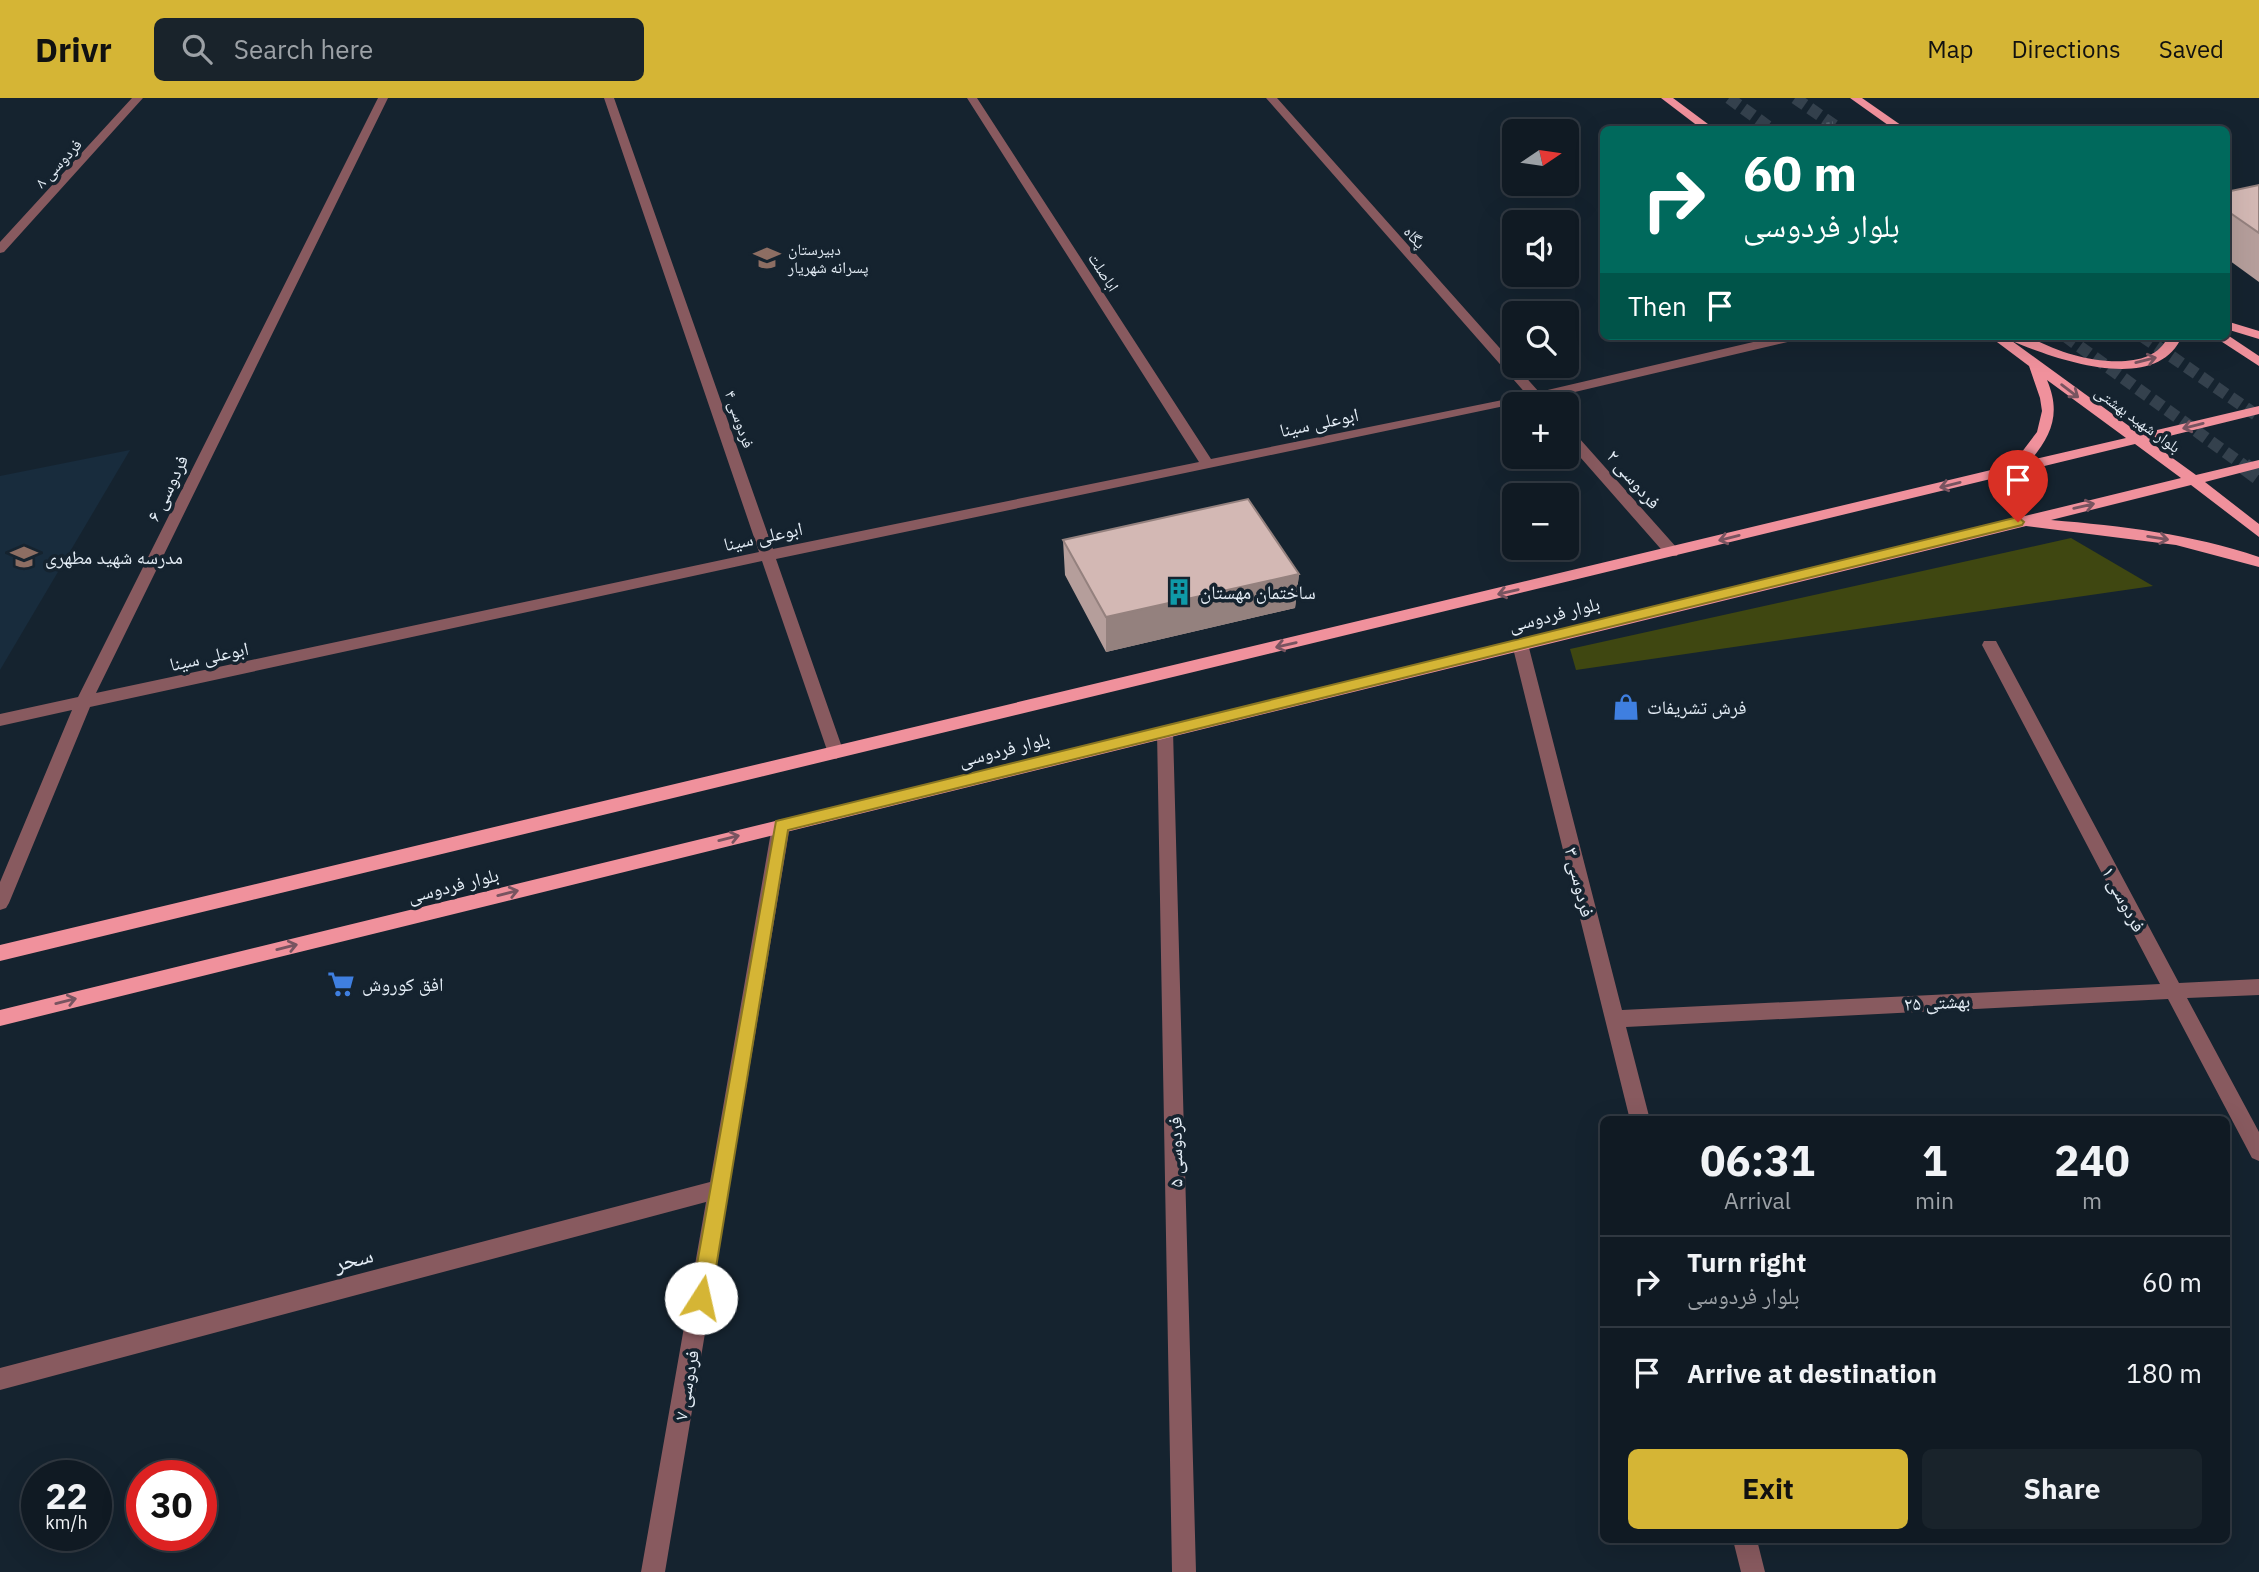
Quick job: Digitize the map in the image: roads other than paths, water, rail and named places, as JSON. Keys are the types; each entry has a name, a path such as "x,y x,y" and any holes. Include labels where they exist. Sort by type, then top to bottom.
{"main road":[{"path":"1666,98 1705,126"},
{"path":"1855,98 1897,126"},
{"path":"2230,326 2259,335"},
{"name":"بلوار شهید بهشتی","path":"2001,340 2193,480 2259,532"},
{"path":"2021,340 2071,359 2122,365 2156,359 2168,351 2173,340"},
{"path":"2226,340 2259,362"},
{"path":"2016,469 2038,445 2050,420 2048,394 2033,363"},
{"name":"بلوار فردوسی","path":"0,953 2259,410"},
{"name":"بلوار فردوسی","path":"0,1018 2259,464"},
{"path":"2018,522 2114,531 2190,544 2259,562"}],"street":[{"name":"فردوسی ۸","path":"0,249 138,98"},
{"name":"فردوسی ۶","path":"0,903 84,702 383,98"},
{"name":"فردوسی ۴","path":"609,98 836,753"},
{"name":"اباصلت","path":"972,98 1207,464"},
{"name":"پگاه","path":"1271,98 1532,392"},
{"name":"ابوعلی سینا","path":"1571,392 1780,340"},
{"name":"ابوعلی سینا","path":"0,720 769,555 1207,464 1502,407"},
{"name":"فردوسی ۲","path":"1579,447 1672,552"},
{"name":"فردوسی ۳","path":"1520,644 1639,1116"},
{"name":"فردوسی ۱","path":"1990,645 2259,1152"},
{"name":"فردوسی ۵","path":"1166,731 1184,1572"},
{"name":"فردوسی ۷","path":"653,1572 781,825"},
{"name":"بهشتی ۲۵","path":"1614,1018 2259,987"},
{"name":"سحر","path":"0,1379 720,1189"},
{"path":"1746,1543 1754,1572"}],"tunnel":[{"path":"1729,98 1768,126"},
{"path":"1795,98 1835,126"},
{"path":"2071,340 2246,467"},
{"path":"2148,340 2259,417"},
{"path":"2244,466 2259,477"}],"place":[{"name":"دبیرستان پسرانه شهریار","path":"767,258"},
{"name":"مدرسه شهید مطهری","path":"24,557"},
{"name":"ساختمان مهستان","path":"1179,592"},
{"name":"فرش تشریفات","path":"1626,707"},
{"name":"افق کوروش","path":"341,984"}]}
